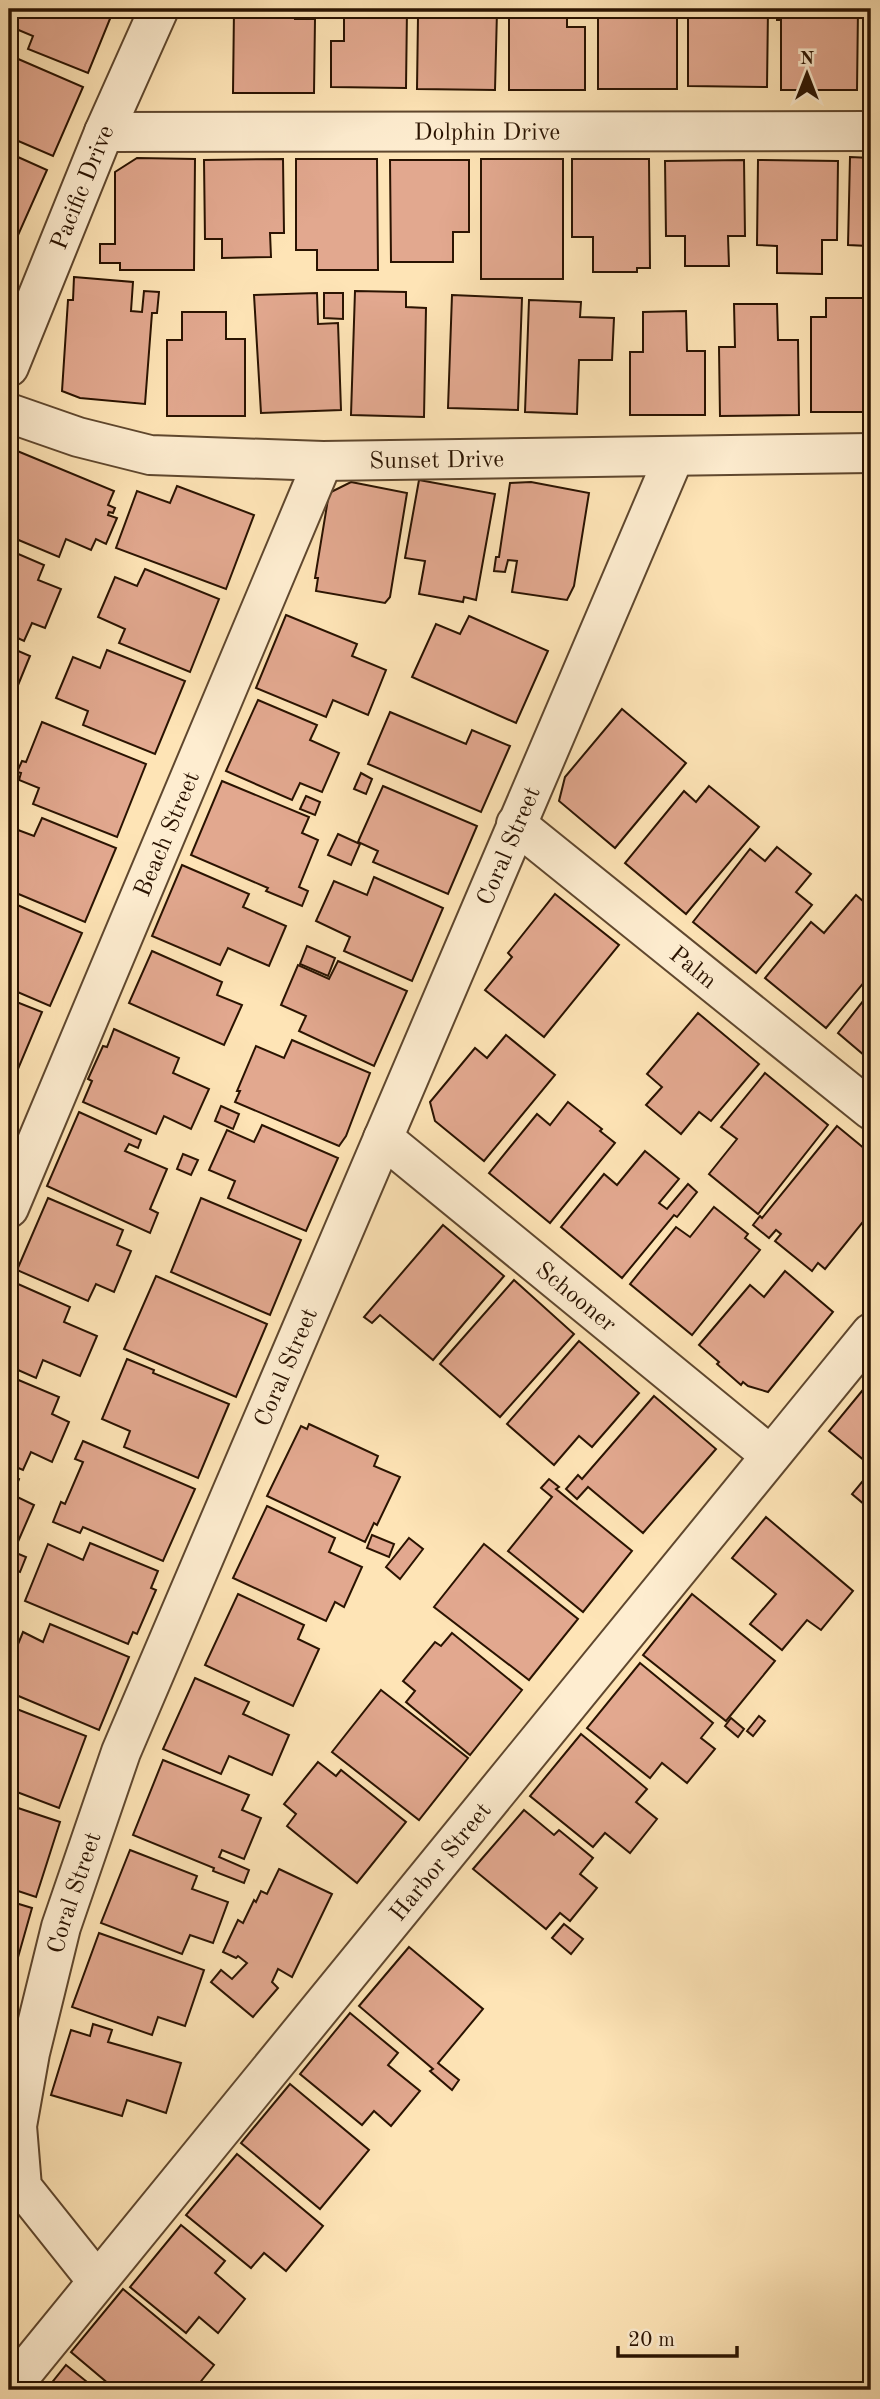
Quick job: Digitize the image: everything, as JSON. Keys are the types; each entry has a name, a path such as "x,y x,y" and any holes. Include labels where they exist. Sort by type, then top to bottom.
{"street":[{"name":"Pacific Drive","path":"9,367 104,132 159,9"},
{"name":"Dolphin Drive","path":"104,132 871,131"},
{"name":"Sunset Drive","path":"9,412 78,437 150,455 323,461 871,453"},
{"name":"Coral Street","path":"97,2281 22,2187 17,2126 30,2053 61,1927 121,1752 674,457"},
{"name":"Beach Street","path":"9,1208 323,461"},
{"name":"Palm","path":"516,824 871,1110"},
{"name":"Schooner","path":"383,1139 770,1455"},
{"name":"Harbor Street","path":"9,2390 871,1333"}],"building":[{"path":"9,9 114,9 88,73 28,49 33,36 9,26"},
{"path":"234,9 295,9 295,19 315,19 314,93 233,93"},
{"path":"344,9 407,9 406,88 331,87 331,41 344,41"},
{"path":"434,9 497,11 495,90 417,89 418,17 434,17"},
{"path":"523,9 567,9 567,27 585,27 585,90 509,90 509,14 523,14"},
{"path":"598,9 658,9 658,17 677,17 677,89 598,89"},
{"path":"688,9 768,9 767,87 688,86"},
{"path":"777,9 858,9 857,90 781,90 781,20 777,20"},
{"path":"871,9 871,89 868,89"},
{"path":"9,55 83,87 53,156 9,137"},
{"path":"9,153 47,170 15,242 9,239"},
{"path":"850,157 871,158 871,270 867,270 868,246 848,245"},
{"path":"137,158 195,159 194,270 120,270 120,263 100,263 100,244 115,244 115,172"},
{"path":"283,159 284,233 270,233 271,257 222,258 222,239 205,239 204,160"},
{"path":"296,159 377,159 378,270 317,270 317,250 296,250"},
{"path":"481,159 563,159 563,279 481,279"},
{"path":"572,159 649,159 650,268 637,268 637,272 593,272 593,237 572,237"},
{"path":"390,160 469,160 469,232 453,232 453,262 391,262"},
{"path":"744,160 745,236 728,236 729,266 685,266 685,236 666,236 665,161"},
{"path":"758,160 838,161 837,240 822,240 822,274 777,273 777,246 757,245"},
{"path":"74,277 133,282 131,311 142,312 144,291 159,292 157,313 152,313 145,404 80,398 62,391 68,300 73,300"},
{"path":"355,291 406,292 406,307 426,308 424,417 351,415"},
{"path":"317,293 318,324 338,323 341,410 261,413 254,295"},
{"path":"324,293 343,293 343,319 324,318"},
{"path":"452,295 522,298 518,410 448,408"},
{"path":"826,298 871,298 871,412 811,412 811,317 826,317"},
{"path":"529,300 581,302 580,317 614,318 612,360 579,360 577,414 525,412"},
{"path":"734,304 777,304 778,340 798,340 799,415 720,416 719,347 735,347"},
{"path":"686,311 687,351 705,351 705,415 630,415 630,352 643,352 643,312"},
{"path":"182,312 226,312 226,339 245,339 245,416 167,416 167,340 182,340"},
{"path":"10,448 114,491 108,505 115,508 113,513 109,512 108,515 117,518 106,544 96,539 91,550 66,539 59,557 9,536"},
{"path":"419,480 495,494 476,600 464,597 463,602 419,594 425,561 405,558"},
{"path":"351,482 407,493 390,597 385,603 316,591 318,578 315,578 329,493"},
{"path":"531,482 589,493 574,586 567,600 512,592 517,561 508,560 505,572 494,571 496,557 499,557 510,483"},
{"path":"177,486 254,515 226,589 116,548 137,491 170,503"},
{"path":"9,550 44,565 38,580 61,589 45,628 32,623 24,641 9,634"},
{"path":"145,569 219,599 190,672 119,643 125,629 98,617 115,577 137,586"},
{"path":"286,615 357,644 352,656 386,670 368,715 333,700 326,717 256,688"},
{"path":"469,616 548,651 516,723 412,677 436,624 460,634"},
{"path":"9,647 30,656 9,707"},
{"path":"107,650 185,681 155,754 83,725 88,711 56,698 73,657 100,668"},
{"path":"258,700 317,725 310,740 339,753 322,792 300,783 292,800 226,771"},
{"path":"622,709 686,763 615,848 559,801 565,777"},
{"path":"390,712 466,744 472,730 510,746 481,812 368,764"},
{"path":"42,722 146,764 117,837 33,804 39,788 19,780 21,773 17,772 22,761 26,762"},
{"path":"361,773 372,779 366,794 354,789"},
{"path":"222,781 309,817 302,833 318,840 299,887 308,891 302,906 266,891 268,888 191,855"},
{"path":"383,786 477,826 448,894 373,862 378,851 358,842"},
{"path":"709,786 759,827 686,914 625,863 684,791 696,802"},
{"path":"306,796 320,802 315,815 300,809"},
{"path":"42,818 116,848 85,922 9,890 10,827 34,836"},
{"path":"338,834 360,844 351,865 328,855"},
{"path":"777,847 811,874 796,892 812,905 756,973 693,922 750,849 765,861"},
{"path":"182,865 249,894 243,907 286,926 269,966 228,948 220,965 152,936"},
{"path":"374,877 443,908 412,981 344,951 350,937 316,921 334,881 367,895"},
{"path":"555,894 619,945 544,1037 485,990 512,957 508,953"},
{"path":"856,895 871,908 871,974 826,1028 765,978 811,922 824,933"},
{"path":"15,904 82,933 50,1006 13,990 9,996 9,917"},
{"path":"307,946 335,958 328,976 300,964"},
{"path":"152,951 222,982 217,995 242,1005 224,1045 129,1003"},
{"path":"338,961 407,991 374,1066 299,1031 306,1016 281,1005 298,965 329,979"},
{"path":"871,991 871,1061 838,1033"},
{"path":"9,999 42,1012 10,1088 9,1087"},
{"path":"698,1013 759,1064 711,1121 699,1112 681,1134 646,1105 662,1087 647,1074"},
{"path":"114,1029 179,1058 173,1073 209,1089 191,1129 164,1116 156,1134 83,1102 92,1081 88,1079"},
{"path":"506,1035 555,1075 484,1161 435,1121 430,1102 475,1048 487,1058"},
{"path":"292,1040 370,1073 346,1136 339,1146 235,1102 256,1046 284,1058"},
{"path":"765,1073 828,1125 758,1214 709,1174 737,1139 721,1127"},
{"path":"568,1102 615,1143 550,1223 489,1173 537,1114 550,1125"},
{"path":"221,1106 239,1114 233,1129 215,1121"},
{"path":"79,1112 141,1140 138,1148 129,1144 125,1151 167,1169 150,1209 158,1213 150,1233 47,1186"},
{"path":"262,1125 338,1158 306,1231 228,1198 235,1181 209,1170 227,1130 254,1142"},
{"path":"837,1126 871,1154 871,1212 825,1269 818,1263 812,1271 775,1241 781,1234 776,1230 769,1238 753,1225 760,1216 762,1218"},
{"path":"645,1151 679,1179 659,1203 667,1209 688,1184 697,1192 677,1217 674,1215 622,1278 561,1227 604,1174 617,1185"},
{"path":"183,1154 198,1160 191,1175 177,1169"},
{"path":"48,1198 123,1230 117,1245 131,1251 114,1292 96,1284 88,1301 17,1270"},
{"path":"201,1198 301,1240 270,1315 171,1272"},
{"path":"714,1207 748,1234 745,1238 760,1250 692,1335 630,1284 676,1227 690,1237"},
{"path":"443,1225 504,1276 433,1360 380,1315 372,1323 364,1317"},
{"path":"785,1271 833,1312 768,1392 743,1382 741,1385 699,1345 750,1285 764,1297"},
{"path":"156,1276 267,1324 236,1397 124,1349"},
{"path":"9,1280 70,1307 64,1322 97,1336 80,1376 43,1360 36,1378 9,1366"},
{"path":"514,1280 574,1334 500,1417 440,1364"},
{"path":"579,1341 639,1393 592,1447 579,1436 554,1465 507,1424"},
{"path":"127,1359 154,1370 153,1373 229,1404 198,1478 124,1447 130,1431 102,1419"},
{"path":"9,1376 59,1397 52,1414 69,1422 52,1462 31,1452 23,1470 9,1464"},
{"path":"862,1391 871,1398 871,1466 829,1431"},
{"path":"654,1396 716,1449 643,1533 588,1487 577,1499 566,1489 578,1475 582,1479"},
{"path":"309,1424 378,1456 374,1466 400,1477 377,1525 374,1523 365,1542 267,1496 301,1426 307,1429"},
{"path":"83,1441 195,1489 163,1561 83,1527 80,1533 53,1522 61,1502 65,1504 83,1462 75,1459"},
{"path":"871,1471 871,1510 852,1494"},
{"path":"9,1475 19,1479 13,1495 34,1505 17,1544 9,1541"},
{"path":"549,1479 559,1487 556,1489 632,1551 583,1612 508,1551 552,1497 541,1488"},
{"path":"267,1506 335,1538 329,1552 362,1567 344,1607 335,1602 326,1621 233,1578"},
{"path":"766,1517 853,1591 821,1630 807,1620 782,1650 750,1624 776,1594 732,1558"},
{"path":"372,1535 394,1544 389,1557 367,1548"},
{"path":"409,1538 423,1549 400,1579 386,1567"},
{"path":"90,1543 158,1571 151,1588 156,1590 137,1634 133,1632 128,1644 25,1601 48,1544 83,1560"},
{"path":"484,1544 578,1619 529,1680 434,1607"},
{"path":"9,1550 26,1557 20,1572 9,1567"},
{"path":"238,1594 304,1625 298,1639 319,1649 293,1706 205,1665"},
{"path":"692,1594 775,1661 726,1721 643,1655"},
{"path":"50,1624 129,1657 99,1730 9,1692 9,1666 23,1632 43,1642"},
{"path":"452,1633 522,1690 470,1755 406,1702 415,1691 403,1681 435,1642 441,1646"},
{"path":"640,1663 713,1723 701,1738 715,1749 687,1783 662,1763 650,1778 587,1728"},
{"path":"195,1678 249,1702 243,1714 289,1735 272,1775 229,1756 221,1774 163,1749"},
{"path":"381,1690 468,1758 419,1820 332,1752"},
{"path":"9,1706 86,1736 59,1808 9,1789"},
{"path":"759,1716 765,1721 753,1736 747,1731"},
{"path":"731,1718 744,1729 738,1737 725,1726"},
{"path":"581,1734 647,1789 636,1802 657,1819 630,1853 605,1833 593,1847 530,1796"},
{"path":"163,1760 249,1795 242,1810 261,1818 244,1859 222,1850 219,1857 249,1870 244,1883 133,1835"},
{"path":"318,1762 336,1776 341,1770 406,1822 357,1883 287,1826 296,1814 284,1804"},
{"path":"9,1805 60,1822 36,1897 9,1888"},
{"path":"524,1810 554,1835 559,1830 593,1858 580,1874 597,1888 570,1921 560,1913 546,1929 473,1869"},
{"path":"130,1850 197,1876 192,1889 228,1902 213,1943 190,1935 182,1954 101,1923"},
{"path":"279,1869 332,1894 292,1977 278,1969 272,1982 278,1988 253,2017 211,1982 221,1970 232,1979 247,1963 238,1956 236,1958 223,1952 238,1920 243,1923 261,1891 267,1894"},
{"path":"9,1901 32,1908 11,1982 9,1982"},
{"path":"564,1924 583,1939 571,1954 552,1938"},
{"path":"99,1933 204,1970 185,2026 158,2017 152,2035 72,2007"},
{"path":"409,1947 483,2009 438,2063 459,2080 452,2090 430,2071 433,2069 359,2006"},
{"path":"350,2013 398,2053 388,2065 420,2091 391,2126 374,2111 362,2125 300,2074"},
{"path":"93,2024 112,2030 108,2042 181,2063 166,2113 127,2100 122,2116 51,2095 71,2030 90,2036"},
{"path":"290,2084 369,2150 320,2209 241,2143"},
{"path":"237,2154 323,2226 286,2271 264,2253 251,2268 186,2215"},
{"path":"181,2225 225,2261 215,2273 245,2299 218,2333 199,2317 186,2333 130,2287"},
{"path":"123,2289 214,2365 194,2390 116,2390 71,2352"},
{"path":"66,2365 97,2390 46,2390"}]}
